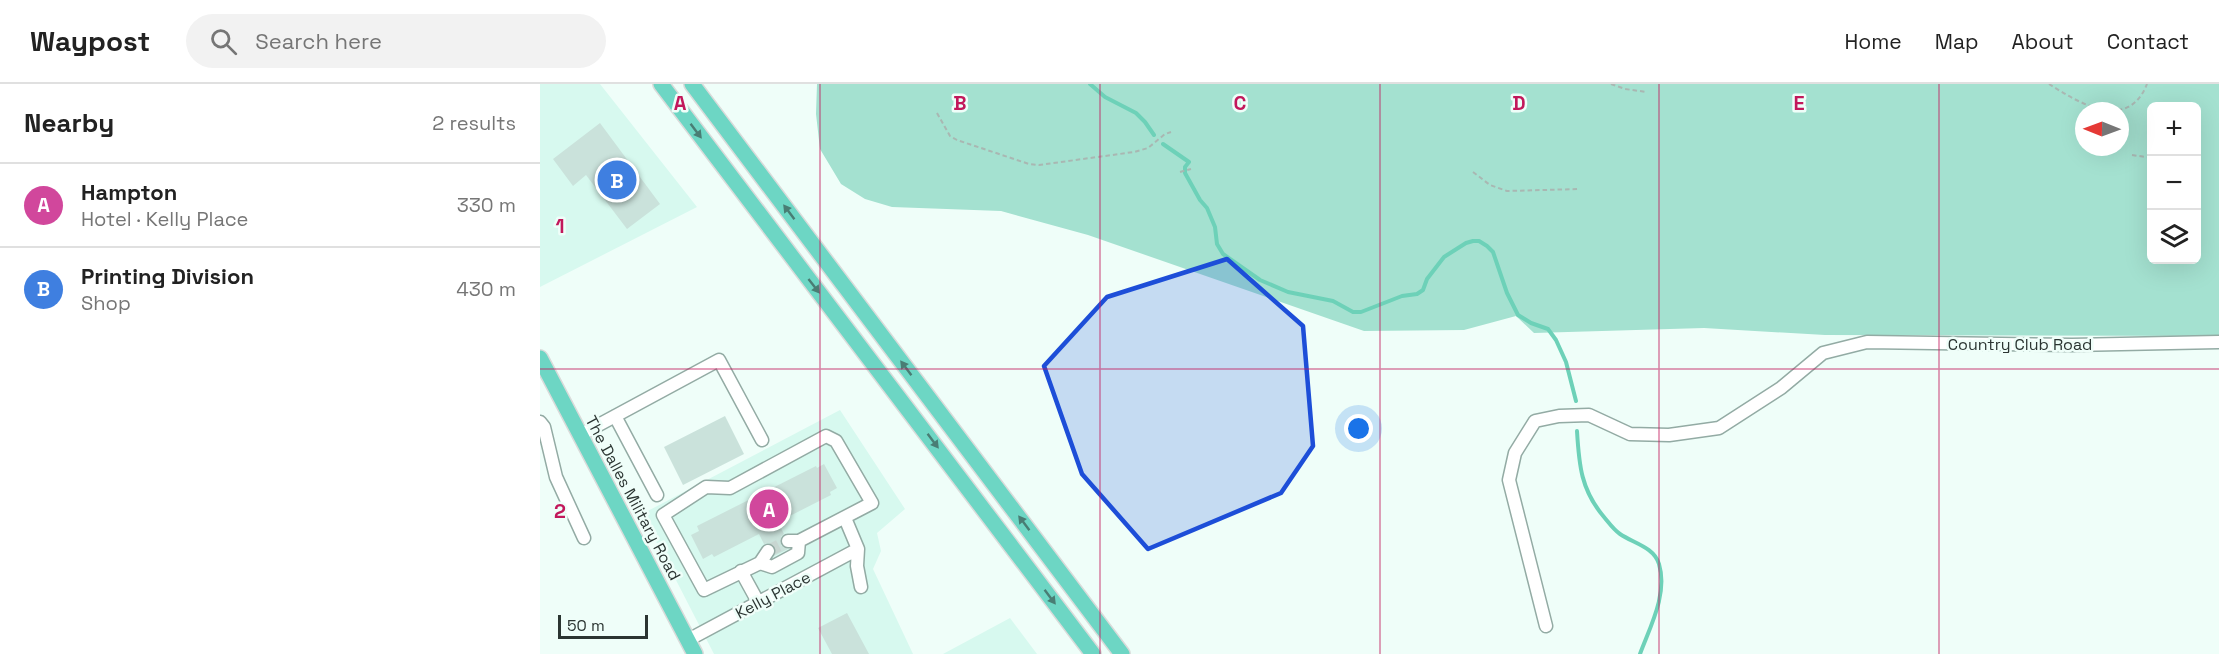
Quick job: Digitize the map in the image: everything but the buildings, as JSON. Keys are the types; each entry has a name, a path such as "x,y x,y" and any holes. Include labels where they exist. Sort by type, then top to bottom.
{"main road":[{"path":"661,84 1093,654"},
{"path":"692,84 1122,654"},
{"name":"The Dalles Military Road","path":"540,358 691,647"}],"street":[{"name":"Country Club Road","path":"1546,626 1509,480 1515,453 1535,421 1559,416 1589,415 1630,434 1669,435 1719,428 1781,388 1823,353 1867,342 2073,345 2219,342"},
{"path":"580,435 719,360 762,440"},
{"path":"615,416 657,495"},
{"path":"540,422 544,427 556,477 584,538"},
{"path":"760,563 772,567 798,553 794,541 872,503 836,441 826,436 730,488 706,487 663,515 704,590 760,563 768,551"},
{"path":"844,518 858,549 856,566 861,587"},
{"name":"Kelly Place","path":"691,647 758,602 858,549"},
{"path":"741,572 758,602"}],"path":[{"path":"1611,84 1625,89 1647,92"},
{"path":"2049,84 2084,104 2098,109 2120,111 2140,99 2147,84"},
{"path":"937,113 950,136 957,140 1029,164 1039,165 1134,152 1148,148 1171,132"},
{"path":"2132,155 2147,157"},
{"path":"1180,172 1191,169"},
{"path":"1473,172 1490,185 1507,190 1579,189"}],"highlighted area":[{"path":"1227,259 1303,326 1313,446 1281,493 1148,549 1082,474 1044,366 1107,297"}],"shaded area":[{"path":"540,84 600,84 697,207 540,287"},
{"path":"840,410 905,509 877,533 881,551 873,569 913,654 714,654 642,514"},
{"path":"1010,618 1037,654 943,654"}],"green space":[{"path":"817,84 2219,84 2219,336 1825,335 1704,328 1534,333 1516,316 1464,330 1364,331 1088,235 1001,211 892,207 865,199 841,184 820,149 816,114"}],"waterway":[{"path":"1090,84 1105,97 1136,113 1154,135"},
{"path":"1163,144 1189,162 1185,167 1185,173 1207,208 1215,227 1217,244 1223,254 1260,280 1288,292 1333,301 1353,312 1361,312 1402,296 1417,294 1423,290 1427,279 1444,257 1466,243 1479,241 1493,252 1507,293 1518,315 1548,329 1556,340 1566,362 1576,401"},
{"path":"1577,431 1583,477 1596,507 1616,530 1653,553 1659,564 1660,599 1640,654"}],"tunnel":[{"path":"768,551 788,541"}],"place":[{"name":"Printing Division","path":"617,180"},
{"name":"Hampton","path":"769,509"}]}
